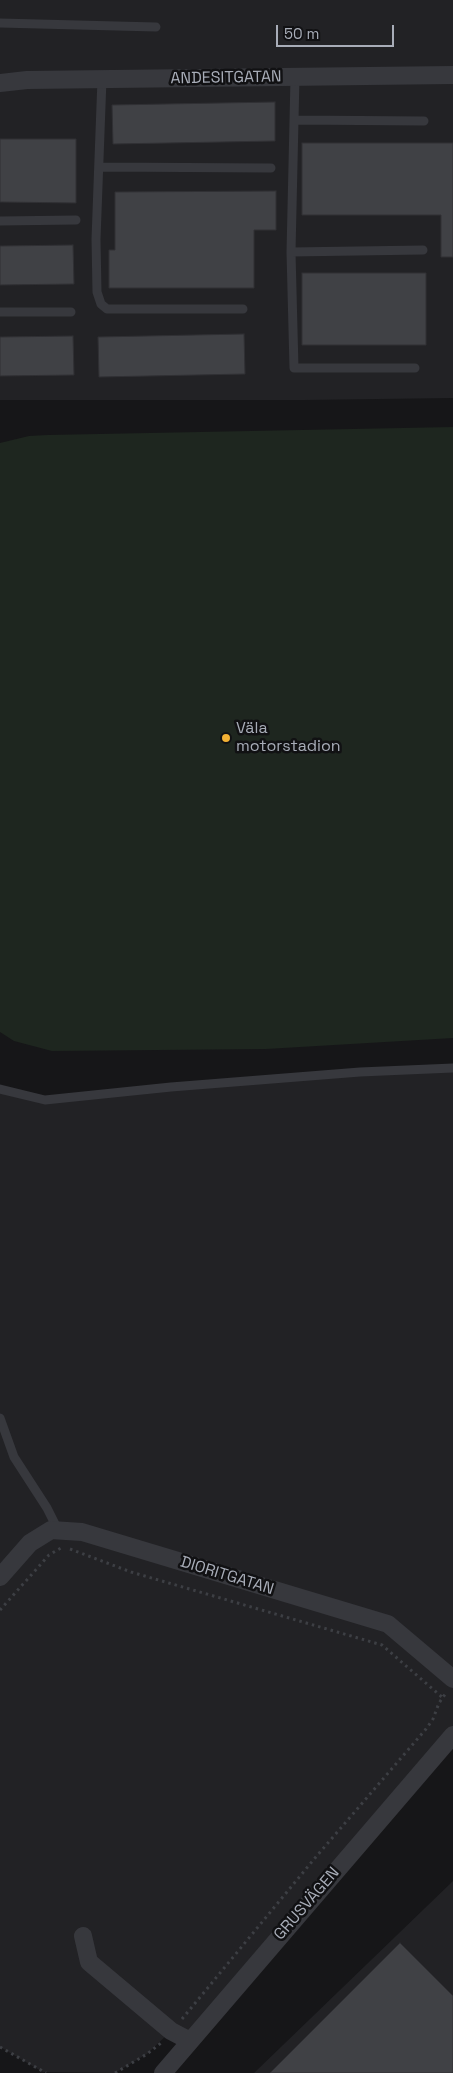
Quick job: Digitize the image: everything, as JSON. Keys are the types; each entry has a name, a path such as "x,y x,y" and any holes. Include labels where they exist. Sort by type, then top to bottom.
{"street":[{"name":"ANDESITGATAN","path":"0,83 27,80 453,75"},
{"name":"DIORITGATAN","path":"0,1578 30,1543 51,1530 82,1532 388,1624 450,1685"},
{"name":"GRUSVÄGEN","path":"163,2073 453,1736"},
{"path":"83,1936 89,1962 171,2031 190,2041"}],"lane":[{"path":"0,23 156,27"},
{"path":"295,77 291,252 294,368 415,368"},
{"path":"102,79 96,239 97,292 100,304 107,309 243,309"},
{"path":"295,120 424,122"},
{"path":"99,168 271,168"},
{"path":"0,221 76,220"},
{"path":"291,252 422,250"},
{"path":"0,312 71,312"},
{"path":"0,1089 45,1100 170,1087 360,1072 453,1068"},
{"path":"0,1418 14,1457 47,1508 58,1530"}],"path":[{"path":"0,1610 49,1555 61,1548 68,1548 131,1572 382,1645 443,1698"},
{"path":"115,2073 147,2054 171,2031 315,1858 426,1729 433,1720 439,1703 450,1685"},
{"path":"0,2048 46,2073"}],"shaded area":[{"path":"0,0 453,0 453,398 0,400"},
{"name":"Väla motorstadion","path":"453,427 453,1038 266,1049 52,1051 14,1041 0,1032 0,443 29,436 48,435"},
{"path":"453,1068 453,1735 190,2041 171,2031 147,2054 115,2073 43,2072 0,2047 0,1089 45,1100"},
{"path":"453,1881 453,2073 254,2073"}],"building":[{"path":"275,102 275,141 113,144 112,105"},
{"path":"0,139 76,139 76,203 0,202"},
{"path":"302,143 453,143 453,257 441,257 441,215 302,215"},
{"path":"276,191 276,230 254,230 254,288 109,288 109,250 115,250 115,192"},
{"path":"73,245 74,284 0,285 0,246"},
{"path":"302,273 426,273 426,345 302,345"},
{"path":"244,334 245,374 99,377 98,337"},
{"path":"73,336 74,375 0,376 0,337"},
{"path":"400,1943 453,1996 453,2073 270,2073"}],"place":[{"name":"Väla motorstadion","path":"226,738"}]}
